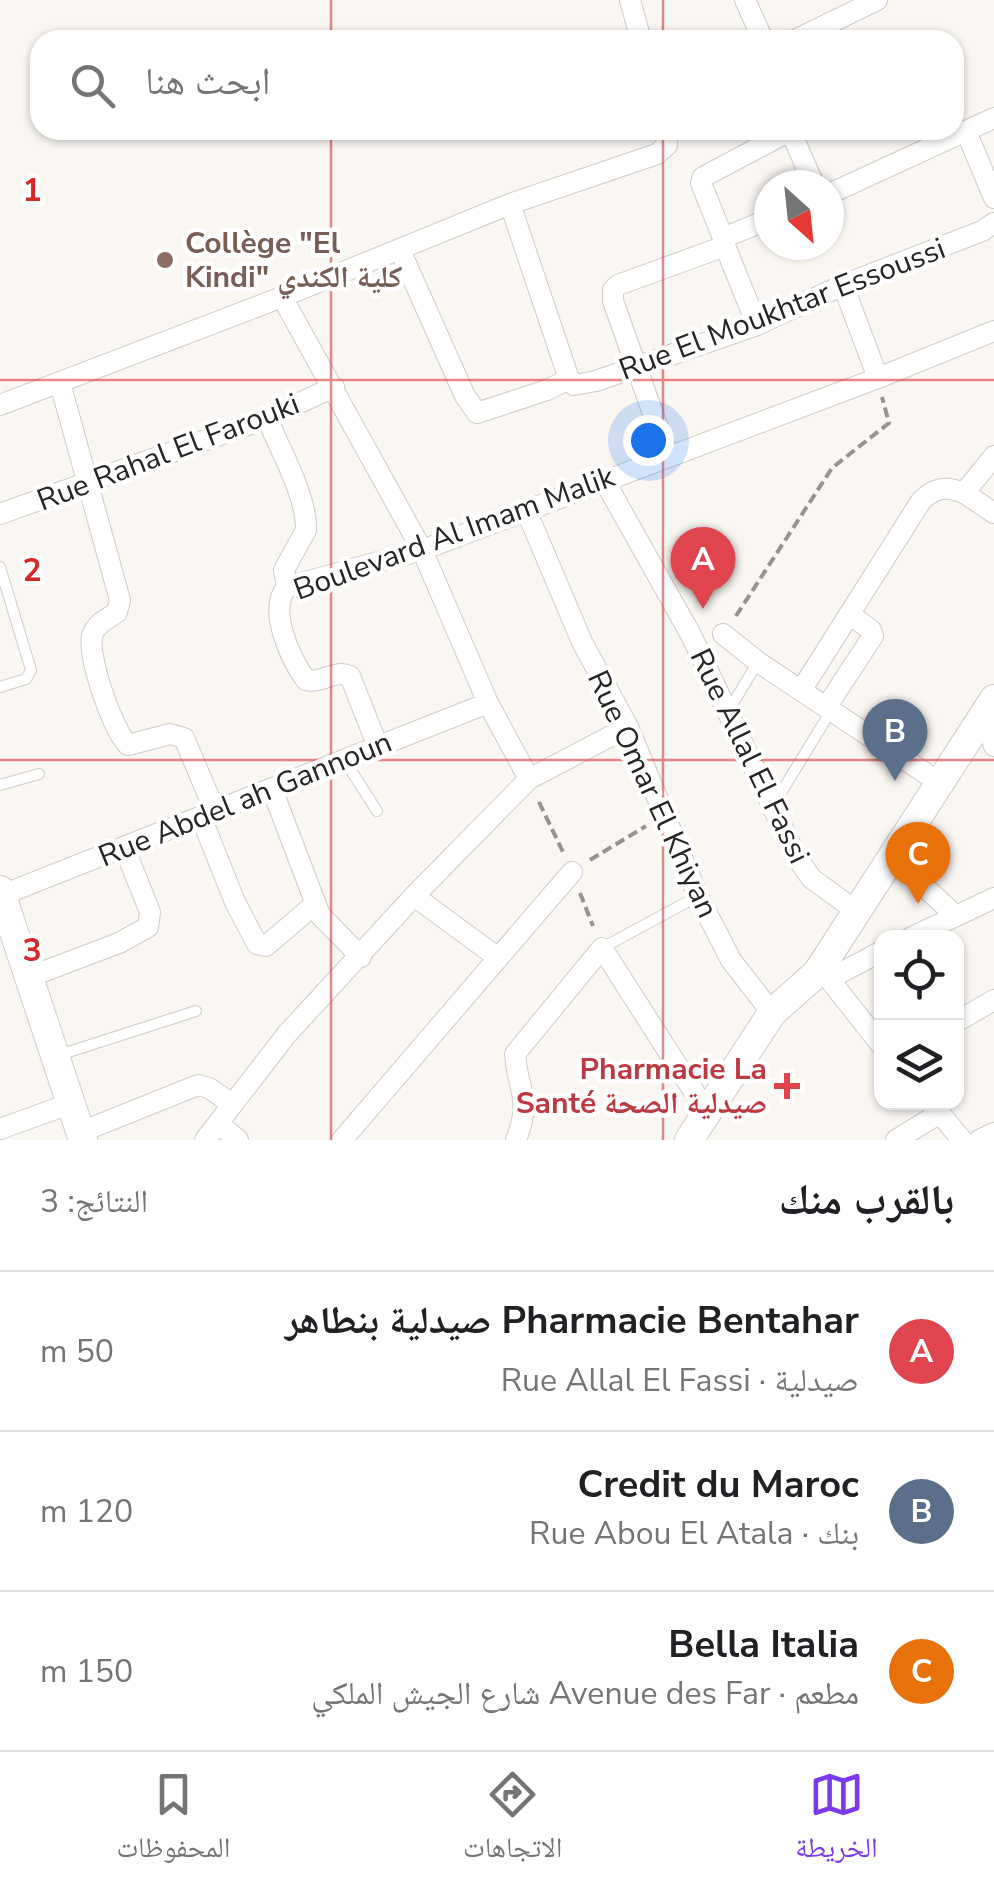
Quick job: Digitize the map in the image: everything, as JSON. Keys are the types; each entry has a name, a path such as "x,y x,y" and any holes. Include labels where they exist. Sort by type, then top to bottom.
{"main road":[{"path":"688,1140 772,1014 823,976 856,911 989,707"},
{"path":"1,893 82,1136"}],"street":[{"path":"630,0 638,30"},
{"path":"745,0 758,30"},
{"path":"816,30 877,0"},
{"path":"994,118 966,131 994,198"},
{"path":"0,405 510,204 657,154 664,140"},
{"path":"758,325 701,182 703,177 773,140"},
{"path":"794,140 807,170"},
{"path":"844,187 946,140"},
{"path":"510,204 569,379"},
{"name":"Rue El Moukhtar Essoussi","path":"400,250 464,396 477,412 569,379 571,384 596,382 758,325 843,285 982,231 994,222"},
{"path":"668,456 613,302 614,290 618,284 754,227"},
{"path":"843,285 878,378"},
{"path":"282,297 422,550 488,703 529,779"},
{"name":"Boulevard Al Imam Malik","path":"378,747 353,680 341,672 306,680 298,668 280,608 281,594 287,587 422,550 994,331"},
{"path":"60,383 116,578 120,604 117,612 97,626 91,642 112,718 128,746 170,734 181,736 191,749 208,814 257,944 266,946 315,904"},
{"name":"Rue Rahal El Farouki","path":"0,514 267,418 334,387"},
{"path":"267,418 306,522 306,530 284,570 287,587"},
{"path":"964,494 994,456"},
{"name":"Rue Allal El Fassi","path":"604,480 691,635 771,809 810,878 856,911"},
{"path":"802,690 920,501 942,488 964,494 994,512"},
{"name":"Rue Omar El Khiyan","path":"526,510 582,642 628,727 698,896 737,970 772,1014"},
{"path":"830,707 872,636 871,630 856,619 848,619"},
{"path":"723,634 758,662 940,783"},
{"name":"Rue Abdel ah Gannoun","path":"1,893 488,703"},
{"path":"989,707 994,746"},
{"path":"238,1140 212,1132 287,1034 414,896 529,779 628,727"},
{"path":"272,788 315,904 328,926 361,957"},
{"path":"29,977 144,930 151,917 124,847"},
{"path":"891,856 956,916"},
{"path":"342,1140 572,872"},
{"path":"414,896 497,957"},
{"path":"927,930 994,898"},
{"path":"516,1140 525,1117 525,1096 515,1054 602,948 707,1112"},
{"path":"874,954 823,976 874,1037"},
{"path":"959,1020 994,1000"},
{"path":"82,1136 198,1085 232,1104"},
{"path":"0,1129 70,1104"},
{"path":"896,1140 933,1110"},
{"path":"937,1110 962,1140"},
{"path":"979,1140 994,1133"}],"lane":[{"path":"0,567 31,670 26,679 0,687"},
{"path":"726,714 758,662"},
{"path":"771,809 830,707"},
{"path":"344,760 377,812"},
{"path":"0,785 38,774"},
{"path":"602,948 698,896"},
{"path":"55,1056 196,1011"}],"path":[{"path":"723,634 832,468 889,423 878,378"},
{"path":"572,872 663,816"}],"place":[{"name":"Collège \"El Kindi\" كلية الكندي","path":"165,260"},
{"name":"Pharmacie Bentahar صيدلية بنطاهر","path":"703,609"},
{"name":"Credit du Maroc","path":"895,781"},
{"name":"Bella Italia","path":"918,904"},
{"name":"Pharmacie La Santé صيدلية الصحة","path":"787,1086"}]}
